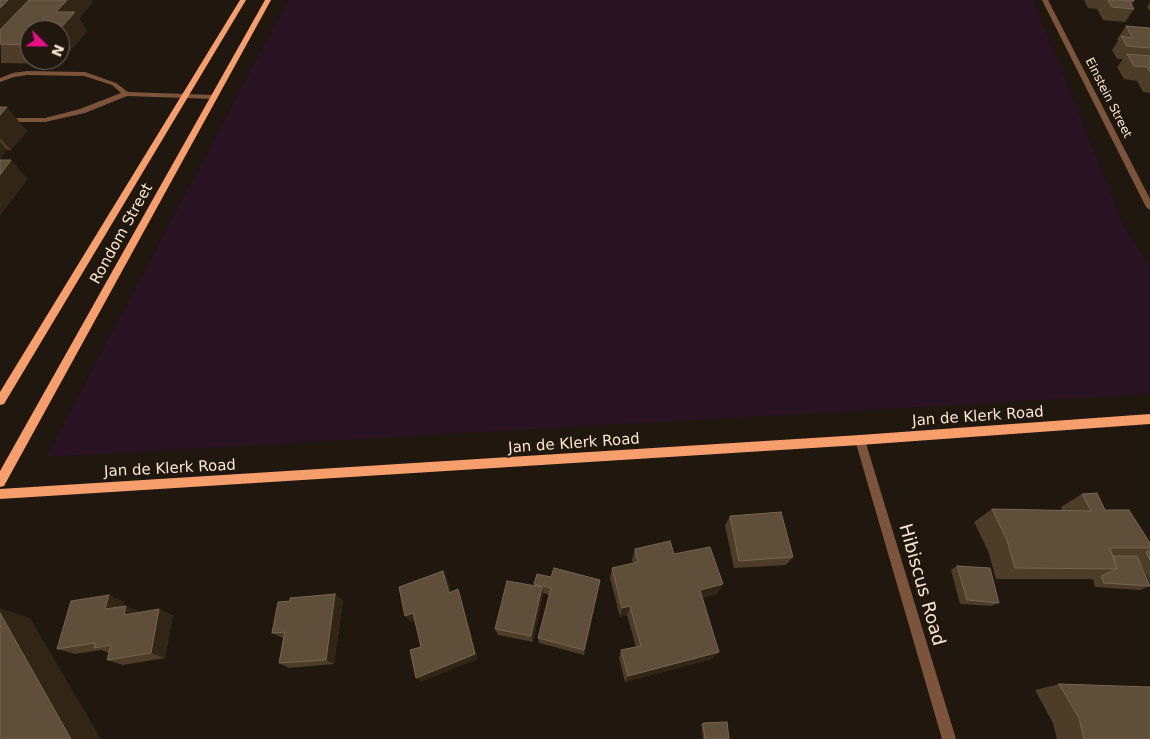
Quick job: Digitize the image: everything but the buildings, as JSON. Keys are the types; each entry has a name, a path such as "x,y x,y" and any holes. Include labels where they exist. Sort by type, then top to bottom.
{"street":[{"name":"Rondom Street","path":"0,401 243,0"},
{"name":"Rondom Street","path":"0,482 268,0"},
{"name":"Einstein Street","path":"1045,0 1150,208"},
{"path":"0,80 13,75 27,73 85,74 114,84 126,94"},
{"path":"0,120 45,120 66,115 126,94 214,97"},
{"name":"Jan de Klerk Road","path":"0,494 860,440 1150,419"},
{"name":"Hibiscus Road","path":"860,440 949,739"}],"shaded area":[{"path":"288,0 1033,0 1122,222 1150,268 1150,394 46,457"}]}
